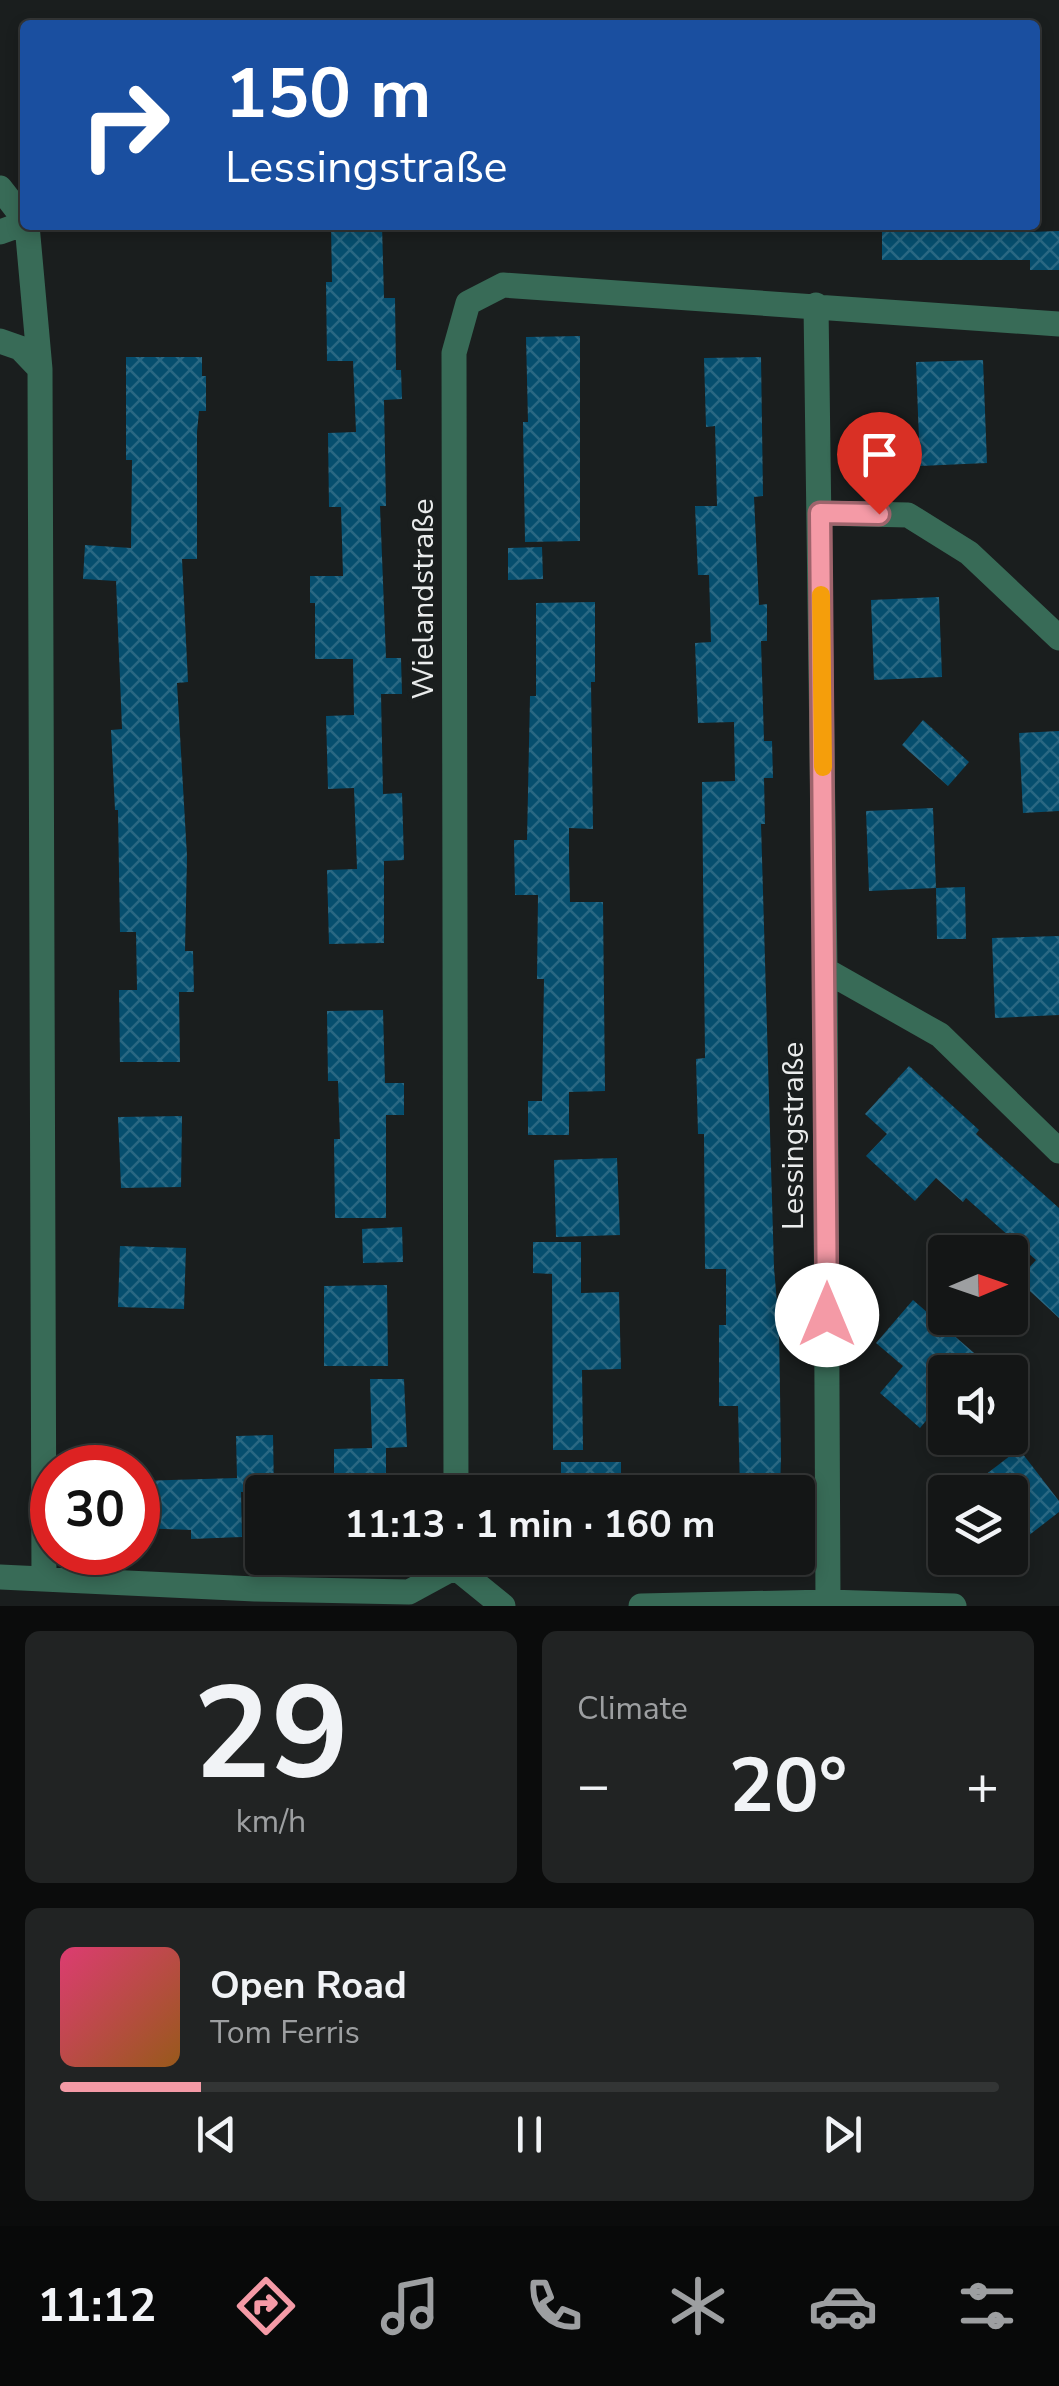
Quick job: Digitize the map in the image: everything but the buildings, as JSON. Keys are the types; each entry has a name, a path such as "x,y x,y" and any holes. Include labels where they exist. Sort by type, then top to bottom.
{"street":[{"path":"0,188 20,215"},
{"path":"27,230 40,369 44,1580"},
{"name":"Wielandstraße","path":"456,1475 454,353 468,303 503,285 1059,324"},
{"name":"Lessingstraße","path":"816,305 828,1602"},
{"path":"0,341 20,348 40,369"},
{"path":"820,513 908,515 969,553 1059,638"},
{"path":"825,970 940,1035 1059,1152"},
{"path":"0,1577 108,1584 409,1592 435,1575"},
{"path":"469,1575 503,1606"},
{"path":"92,1606 108,1584"},
{"path":"641,1606 828,1602 954,1606"}],"slow traffic":[{"path":"821,595 823,767"}],"route":[{"path":"827,1315 820,513 879,514"}]}
